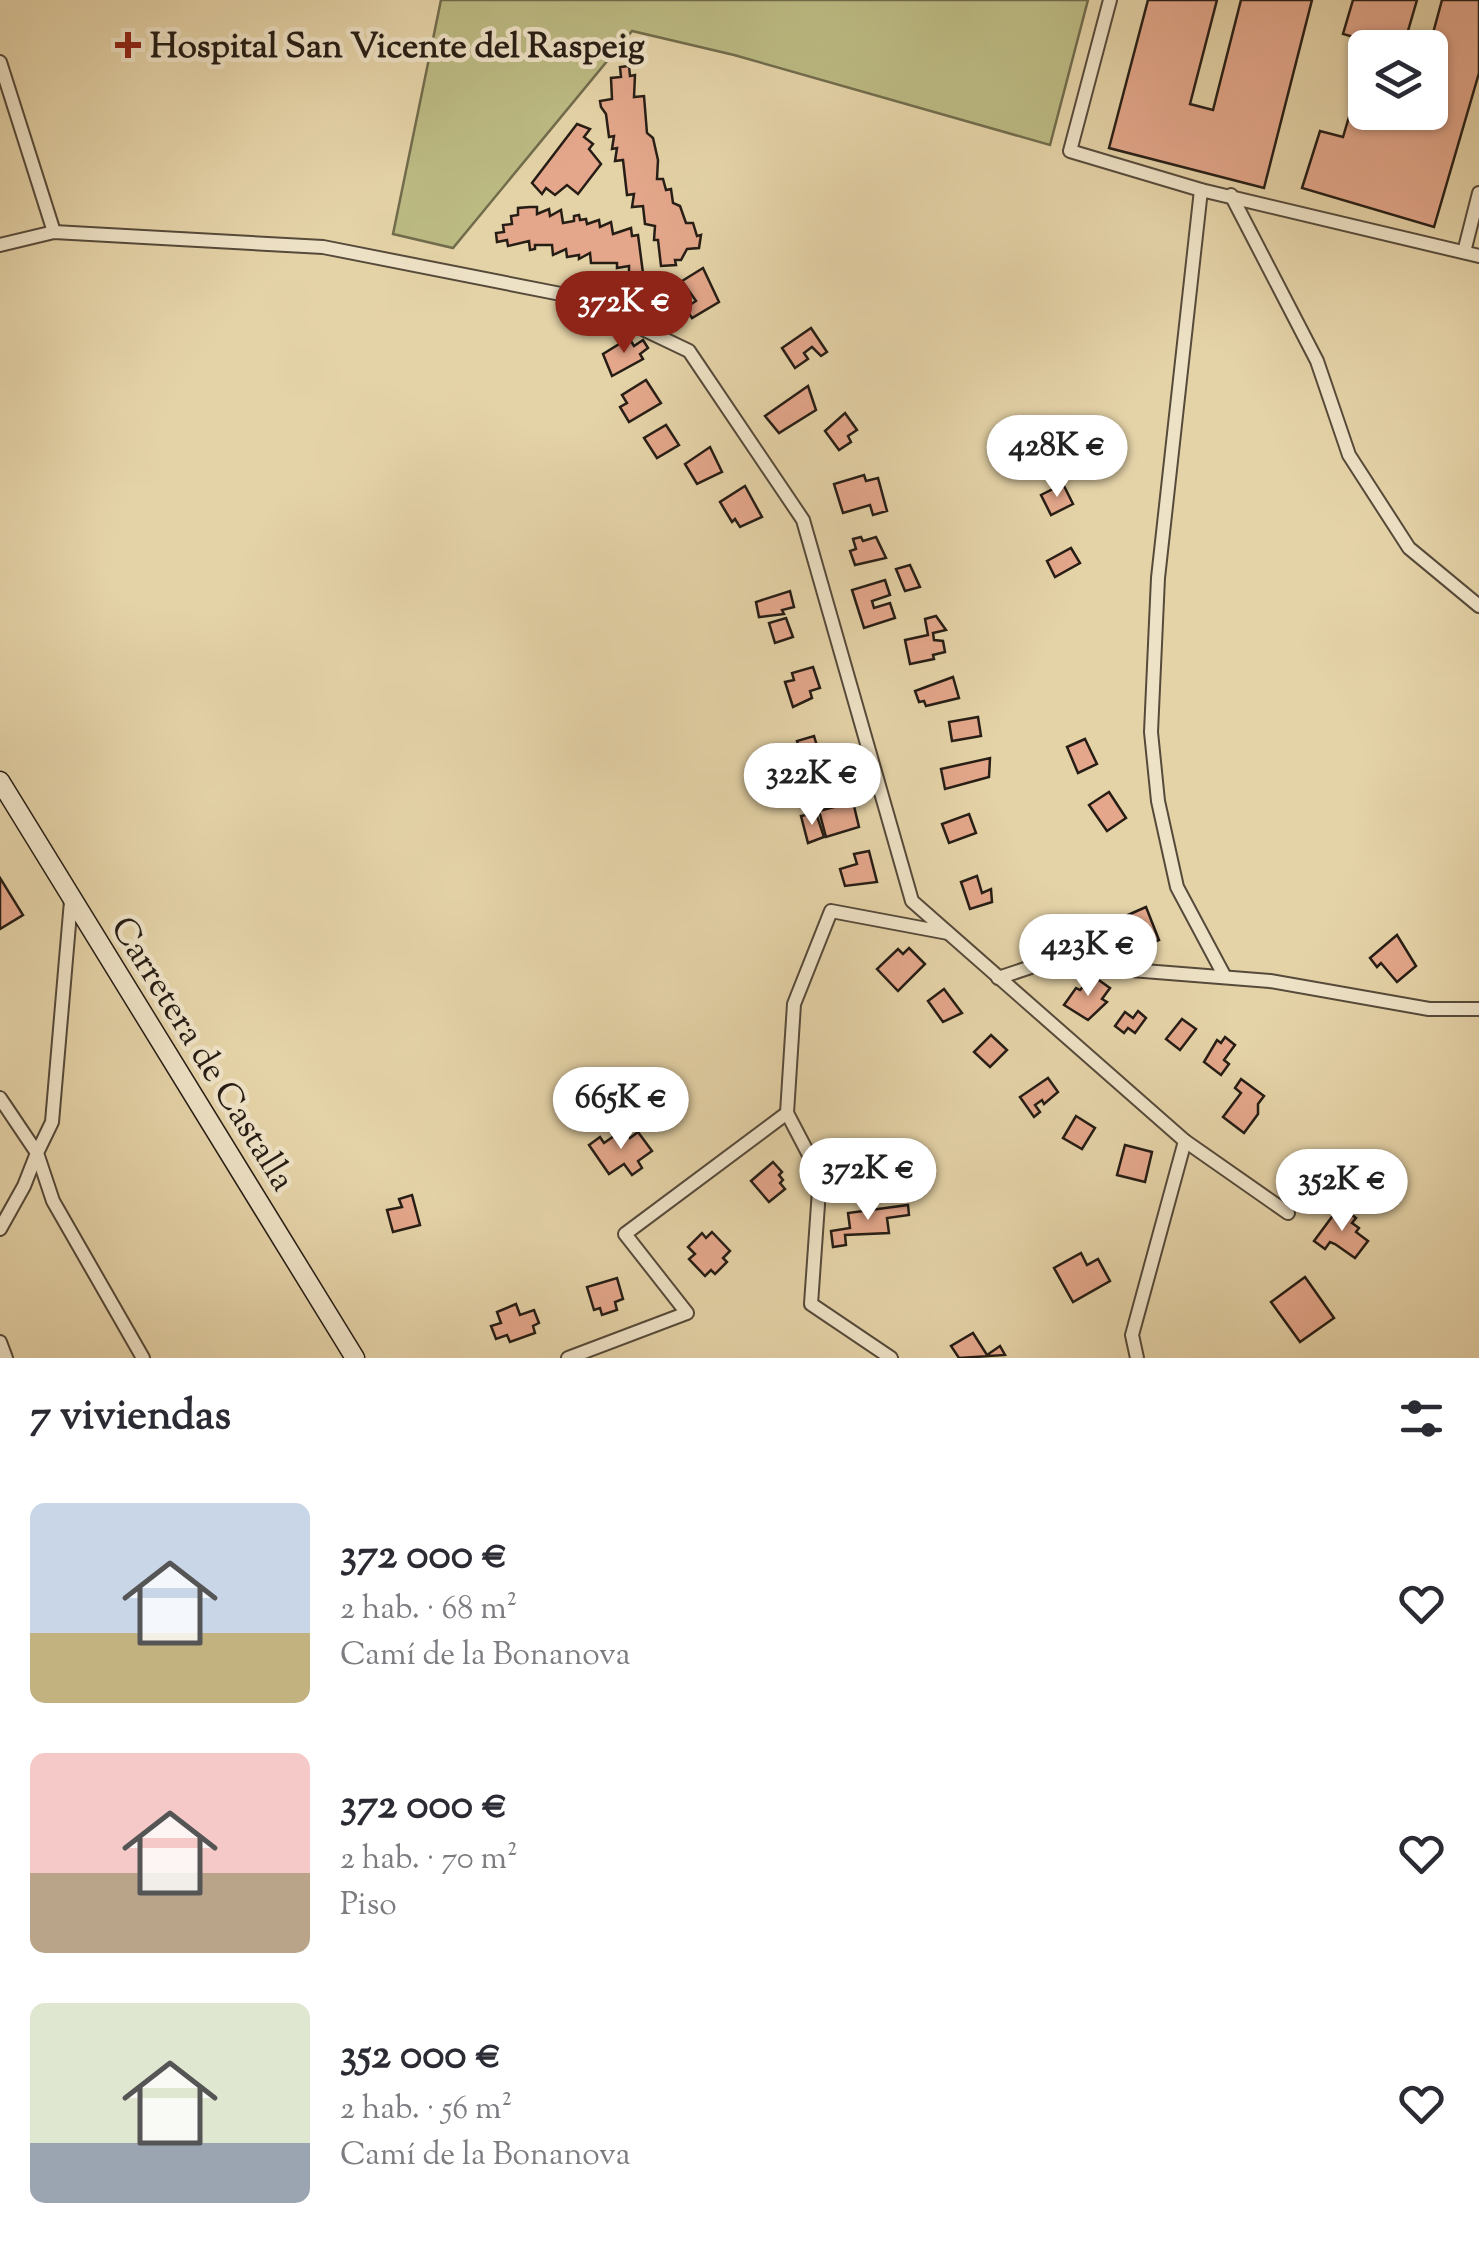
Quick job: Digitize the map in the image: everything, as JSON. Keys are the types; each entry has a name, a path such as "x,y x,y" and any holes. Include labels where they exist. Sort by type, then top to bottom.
{"main road":[{"name":"Carretera de Castalla","path":"0,781 355,1358"}],"street":[{"path":"1110,0 1070,151 1202,190 1479,256"},
{"path":"0,62 54,232"},
{"path":"1202,190 1158,578 1151,732 1158,801 1177,886 1225,977"},
{"path":"1464,252 1479,193"},
{"path":"1231,195 1317,361 1349,455 1410,548 1479,606"},
{"path":"0,245 54,232 323,247 576,297 688,350 802,520 912,900 1185,1142 1288,1213"},
{"path":"0,1228 24,1186 52,1122 71,901"},
{"path":"891,1358 811,1304 820,1176 787,1113 794,1004 831,911 950,933"},
{"path":"998,978 1043,963 1225,977 1429,1009 1479,1008"},
{"path":"0,1098 37,1153 53,1201 143,1358"},
{"path":"568,1358 688,1313 625,1234 787,1113"},
{"path":"1138,1358 1132,1335 1185,1142"},
{"path":"0,1342 6,1358"}],"shaded area":[{"path":"441,0 1088,0 1050,145 734,55 632,31 453,248 393,234"}],"building":[{"path":"1148,0 1217,0 1190,104 1213,110 1241,0 1312,0 1264,188 1109,148"},
{"path":"1353,0 1417,0 1408,30 1348,30 1348,35 1343,34"},
{"path":"1442,0 1479,0 1479,73 1434,227 1302,188 1320,131 1343,137 1348,120 1348,130 1448,130 1448,30 1434,30"},
{"path":"629,66 630,76 635,75 634,97 644,96 647,133 653,138 658,160 657,179 663,179 666,190 671,189 673,203 680,206 686,223 693,223 697,236 701,235 699,248 687,249 681,260 675,260 676,265 661,266 658,240 654,240 655,226 645,224 643,206 632,207 634,194 627,195 623,160 615,161 614,136 609,137 606,114 601,107 600,101 612,99 611,78 621,77 620,67"},
{"path":"577,124 590,129 584,137 593,144 589,149 601,164 578,194 567,185 555,195 546,188 542,194 532,183"},
{"path":"537,207 537,214 549,209 550,216 561,210 563,223 574,221 574,216 579,215 587,224 599,220 600,227 611,222 613,234 631,228 632,236 638,235 643,273 629,272 629,266 617,268 617,263 591,263 590,253 579,259 579,255 567,257 566,249 553,255 552,245 535,245 530,250 529,241 508,246 507,240 497,242 496,233 504,232 503,225 512,224 511,216 518,215 518,208"},
{"path":"703,268 719,302 692,318 685,308 696,301 682,281"},
{"path":"811,328 827,352 821,356 812,347 804,353 808,359 795,368 782,348"},
{"path":"629,338 634,346 643,340 648,348 640,354 643,359 612,376 603,354"},
{"path":"646,380 661,403 629,422 620,407 627,403 622,395"},
{"path":"808,386 816,410 779,433 765,416"},
{"path":"845,413 857,430 848,436 851,442 839,450 825,431"},
{"path":"666,425 679,445 657,458 644,438"},
{"path":"710,447 722,472 697,484 685,464"},
{"path":"864,475 866,481 878,478 887,511 873,515 870,505 843,513 834,484"},
{"path":"1063,484 1073,504 1051,515 1041,495"},
{"path":"745,486 762,517 740,527 735,519 732,522 720,502"},
{"path":"861,537 863,541 876,537 886,558 855,565 850,551 856,549 853,539"},
{"path":"1071,548 1080,563 1055,577 1047,561"},
{"path":"910,565 920,587 905,591 896,569"},
{"path":"885,580 890,595 872,601 874,608 890,603 895,618 864,628 852,590"},
{"path":"790,591 794,607 782,610 784,614 759,617 756,602"},
{"path":"936,616 946,630 933,633 934,640 943,641 945,652 933,655 934,659 910,664 905,640 928,635 925,619"},
{"path":"786,618 793,637 775,643 769,623"},
{"path":"813,667 820,688 810,691 812,698 793,707 785,682 794,680 792,673"},
{"path":"953,677 959,698 926,706 924,701 919,702 915,691"},
{"path":"978,717 981,736 952,741 949,722"},
{"path":"814,736 824,769 807,774 797,741"},
{"path":"1085,739 1097,764 1078,773 1067,747"},
{"path":"990,758 989,777 945,789 941,769"},
{"path":"1109,792 1126,818 1107,831 1089,805"},
{"path":"853,802 859,827 826,837 819,811"},
{"path":"816,813 824,837 808,843 801,816"},
{"path":"969,814 976,833 949,843 942,824"},
{"path":"869,851 877,882 845,886 840,869 857,864 854,854"},
{"path":"977,876 982,893 991,889 992,902 970,909 961,882"},
{"path":"0,878 23,915 0,929"},
{"path":"1146,907 1159,940 1134,950 1121,918"},
{"path":"1397,935 1416,966 1397,982 1381,963 1377,967 1370,958"},
{"path":"909,948 925,964 898,991 877,969 898,949 903,954"},
{"path":"1093,976 1110,988 1102,999 1107,1002 1088,1020 1064,1005 1076,988 1080,990"},
{"path":"944,989 962,1013 943,1022 928,1001"},
{"path":"1138,1011 1146,1018 1135,1033 1128,1028 1124,1033 1115,1026 1125,1012 1133,1018"},
{"path":"1182,1019 1196,1029 1180,1050 1166,1039"},
{"path":"991,1035 1007,1050 990,1067 974,1052"},
{"path":"1225,1037 1235,1045 1224,1060 1229,1064 1221,1075 1204,1062 1217,1040 1221,1043"},
{"path":"1048,1078 1058,1092 1044,1104 1042,1100 1035,1105 1040,1112 1034,1117 1020,1097"},
{"path":"1241,1079 1264,1096 1258,1104 1258,1114 1244,1133 1223,1117 1241,1093 1235,1088"},
{"path":"1076,1116 1095,1128 1082,1149 1063,1138"},
{"path":"624,1129 630,1138 638,1132 652,1151 638,1161 642,1168 632,1175 624,1164 609,1174 589,1145 600,1137 604,1143"},
{"path":"1125,1145 1152,1152 1145,1182 1117,1175"},
{"path":"773,1162 782,1172 780,1183 785,1189 769,1202 751,1181"},
{"path":"412,1195 420,1225 393,1232 387,1210 402,1207 399,1199"},
{"path":"908,1205 909,1215 887,1218 889,1233 845,1235 846,1245 833,1247 831,1231 850,1228 848,1213"},
{"path":"1340,1206 1356,1218 1352,1223 1359,1228 1356,1232 1368,1241 1355,1258 1335,1244 1330,1242 1325,1249 1314,1241"},
{"path":"712,1232 730,1251 723,1258 727,1262 715,1274 711,1270 705,1276 689,1259 695,1254 688,1247 702,1233 706,1238"},
{"path":"1081,1253 1087,1265 1098,1259 1110,1281 1073,1302 1054,1268"},
{"path":"1305,1277 1334,1318 1300,1342 1271,1302"},
{"path":"617,1278 623,1299 615,1302 617,1310 602,1315 600,1308 594,1310 587,1287"},
{"path":"516,1304 520,1315 534,1310 539,1323 533,1326 535,1333 510,1342 507,1335 496,1339 491,1326 501,1323 497,1312"},
{"path":"973,1333 987,1355 1000,1346 1005,1355 959,1358 951,1346"}],"place":[{"name":"Hospital San Vicente del Raspeig","path":"128,45"}]}
